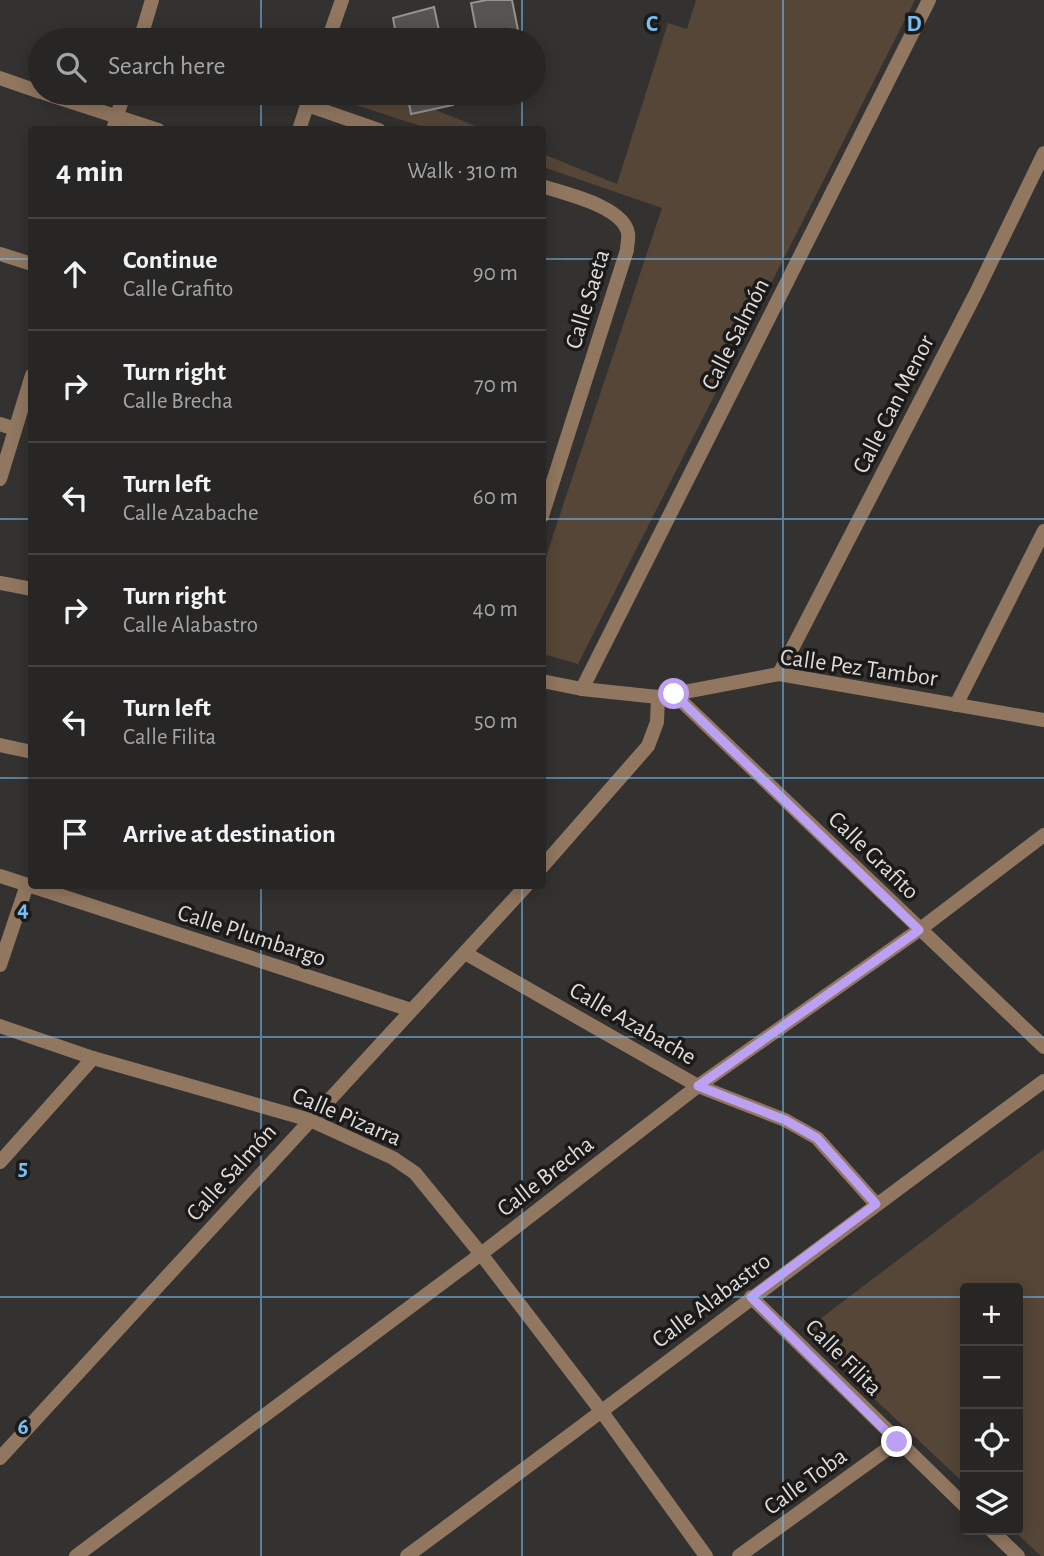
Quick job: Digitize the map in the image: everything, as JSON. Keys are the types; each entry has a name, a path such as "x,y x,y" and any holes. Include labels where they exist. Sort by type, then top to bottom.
{"street":[{"path":"144,28 152,0"},
{"path":"332,28 342,0"},
{"name":"Calle Salmón","path":"582,689 929,0"},
{"path":"0,78 28,87"},
{"path":"73,105 115,123 134,126"},
{"path":"115,123 120,105"},
{"path":"300,126 307,105"},
{"path":"323,105 370,126"},
{"name":"Calle Can Menor","path":"779,674 976,293 1044,153"},
{"name":"Calle Saeta","path":"546,187 610,210 622,219 628,233 627,250 546,503"},
{"path":"0,254 28,263"},
{"path":"0,479 28,388"},
{"path":"0,424 15,429"},
{"path":"956,705 1044,531"},
{"path":"0,583 28,588"},
{"name":"Calle Pez Tambor","path":"546,682 582,689 658,696 779,674 1044,720"},
{"name":"Calle Grafito","path":"674,694 1044,1047"},
{"path":"546,859 648,746 657,722 658,696"},
{"path":"0,745 28,751"},
{"name":"Calle Brecha","path":"76,1556 481,1254 698,1086 919,930 1044,835"},
{"name":"Calle Plumbargo","path":"0,876 27,886"},
{"path":"0,965 27,886"},
{"name":"Calle Plumbargo","path":"36,889 411,1010"},
{"name":"Calle Salmón","path":"0,1458 523,889"},
{"name":"Calle Azabache","path":"465,953 698,1086 785,1120 817,1138 876,1204"},
{"name":"Calle Pizarra","path":"0,1026 93,1058 310,1119 393,1158 415,1173 602,1412 706,1556"},
{"path":"0,1162 93,1058"},
{"name":"Calle Alabastro","path":"407,1556 1044,1081"},
{"name":"Calle Filita","path":"751,1297 960,1501"},
{"name":"Calle Toba","path":"739,1556 897,1442"},
{"path":"995,1535 1018,1556"}],"shaded area":[{"path":"696,0 915,0 578,664 546,655 546,557 662,208 546,168 546,155 617,184 668,23 687,29"},
{"path":"356,105 423,105 476,126 421,126"},
{"path":"1044,1149 1044,1556 1018,1535 1023,1535 1023,1283 960,1283 960,1479 803,1332"}],"building":[{"path":"512,0 518,28 476,28 471,3"},
{"path":"434,7 438,28 395,28 393,18"},
{"path":"409,105 453,105 411,114"}],"route":[{"path":"674,694 919,930 698,1086 785,1120 817,1138 876,1204 751,1297 897,1442"}]}
